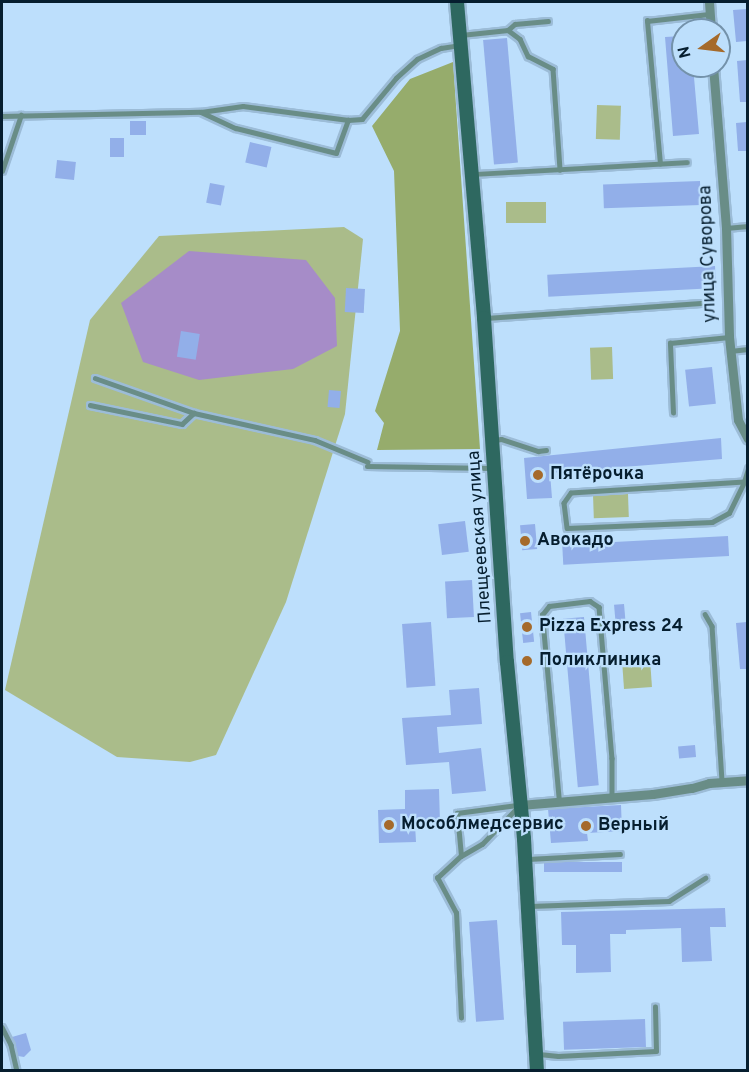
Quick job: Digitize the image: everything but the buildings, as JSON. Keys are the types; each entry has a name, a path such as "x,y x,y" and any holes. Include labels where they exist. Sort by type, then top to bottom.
{"street":[{"name":"Плещеевская улица","path":"458,2 484,318 507,662 525,859 537,1071"},
{"path":"709,2 710,18"},
{"name":"улица Суворова","path":"714,78 726,228 730,351 738,420 747,439"},
{"path":"520,805 692,789 709,783 747,780"}],"lane":[{"path":"660,164 647,21 710,14"},
{"path":"2,116 201,112 243,106 348,120 362,119 396,78 417,59 462,40 508,30 516,24 548,21"},
{"path":"508,30 520,39 528,56 553,69 560,170"},
{"path":"201,112 236,128 336,153 348,120"},
{"path":"2,171 21,115"},
{"path":"472,174 687,162"},
{"path":"726,228 747,226"},
{"path":"484,318 700,303"},
{"path":"673,413 670,343 729,337"},
{"path":"730,351 747,349"},
{"path":"95,378 194,413 315,440 367,464 494,469"},
{"path":"90,405 182,424 194,413"},
{"path":"492,440 501,439 525,448 546,450"},
{"path":"744,482 571,494 564,503 567,528 712,522 729,513 744,482 747,469"},
{"path":"559,802 542,615 549,606 590,601 599,607 612,758 612,797"},
{"path":"705,614 712,626 722,782"},
{"path":"461,856 457,813 520,805"},
{"path":"461,1018 456,914 437,878 461,856 482,844 520,805"},
{"path":"525,859 620,854"},
{"path":"528,907 669,901 705,878"},
{"path":"537,1054 558,1056 656,1051 655,1007"},
{"path":"2,1028 11,1046 17,1071"}],"green space":[{"path":"453,62 480,449 377,450 384,423 375,411 400,331 394,171 372,126 410,79"},
{"path":"597,105 621,106 620,140 596,139"},
{"path":"506,202 546,202 546,223 506,223"},
{"path":"344,227 363,239 345,414 286,602 216,755 190,762 117,757 5,690 90,320 159,236"},
{"path":"612,347 613,379 591,380 590,348"},
{"path":"628,494 629,517 594,518 593,495"},
{"path":"650,659 652,687 624,689 622,661"}],"shaded area":[{"path":"189,251 306,260 335,298 337,346 293,369 199,380 143,362 121,303"}],"place":[{"name":"Пятёрочка","path":"538,475"},
{"name":"Авокадо","path":"525,541"},
{"name":"Pizza Express 24","path":"527,627"},
{"name":"Поликлиника","path":"527,661"},
{"name":"Мособлмедсервис","path":"389,825"},
{"name":"Верный","path":"586,826"}]}
